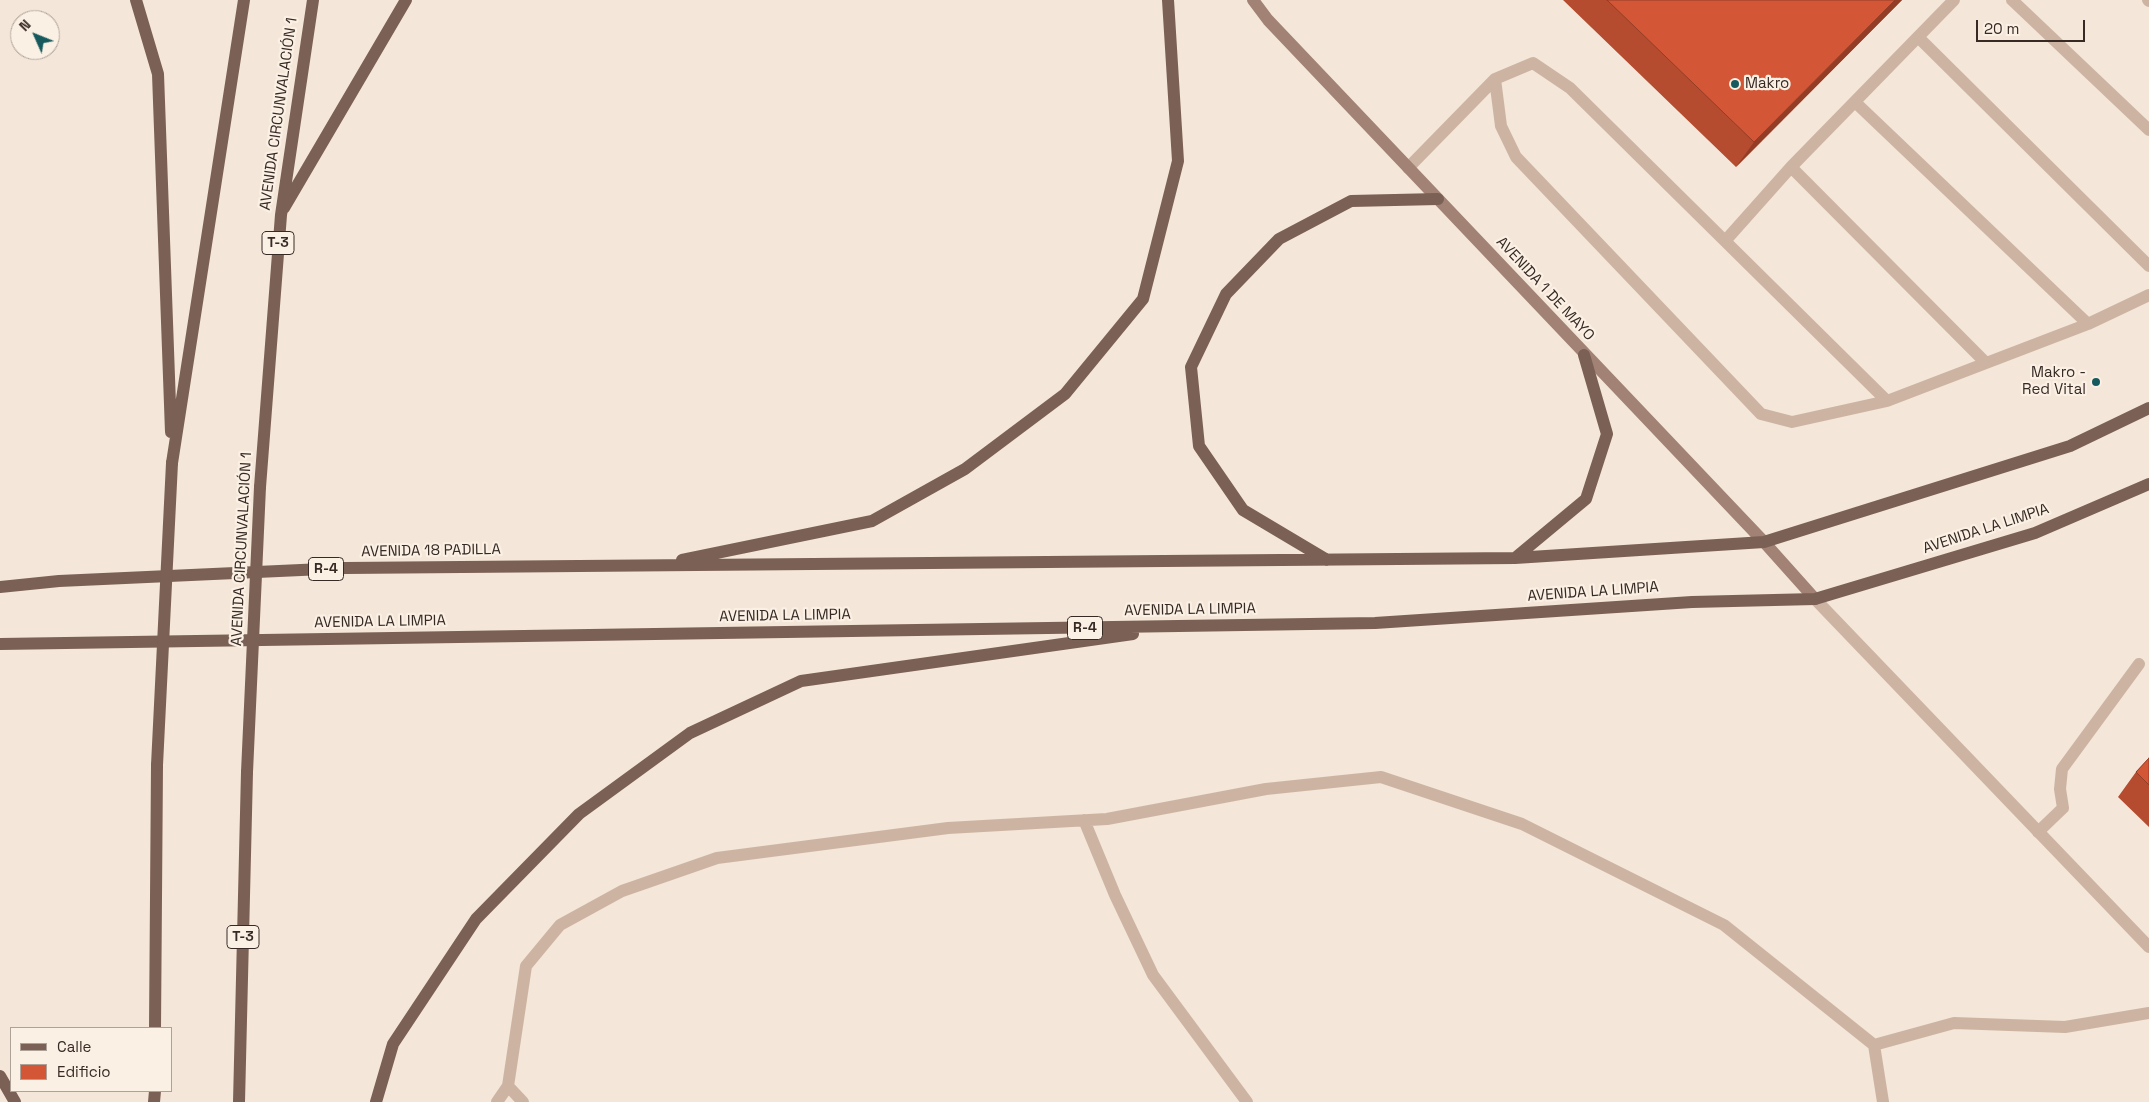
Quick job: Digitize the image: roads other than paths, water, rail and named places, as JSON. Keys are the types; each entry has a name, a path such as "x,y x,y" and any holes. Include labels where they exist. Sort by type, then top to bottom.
{"main road":[{"path":"136,0 158,74 172,463 157,765 155,1027"},
{"path":"172,463 244,0"},
{"name":"AVENIDA CIRCUNVALACIÓN 1","path":"239,1102 247,772 260,487 280,215 313,0"},
{"path":"280,215 406,0"},
{"path":"653,566 872,521 965,468 1065,394 1143,299 1178,161 1168,0"},
{"path":"1327,560 1243,510 1199,446 1191,367 1226,294 1279,239 1351,201 1438,199"},
{"path":"1515,558 1586,499 1607,434 1584,355"},
{"name":"R-4","path":"653,566 1515,558 1764,542 2070,446 2149,408"},
{"name":"AVENIDA LA LIMPIA","path":"0,644 1375,623 1692,602 1815,599 2035,533 2149,484"},
{"name":"AVENIDA 18 PADILLA","path":"0,587 59,581 346,568 653,566"},
{"path":"376,1102 393,1044 476,919 579,814 690,733 801,680 1187,627"},
{"path":"0,1076 15,1102"}],"street":[{"name":"AVENIDA 1 DE MAYO","path":"1253,0 1268,20 1584,355 1764,542 1815,599"},
{"path":"1726,240 1791,167 1954,0"},
{"path":"2012,0 2149,130"},
{"path":"1918,37 2149,266"},
{"path":"1408,168 1495,79 1533,63 1570,88 1887,401"},
{"path":"1495,79 1501,126 1516,156 1761,414 1792,422 1887,401 2088,324 2149,295"},
{"path":"1855,102 2088,324"},
{"path":"1791,167 1986,362"},
{"path":"1815,599 2149,947"},
{"path":"2038,832 2063,808 2060,789 2062,769 2138,664"},
{"path":"497,1102 508,1086 526,966 560,925 622,891 717,858 948,828 1107,819 1266,789 1381,777 1522,824 1724,925 1874,1045 1883,1102"},
{"path":"1084,820 1114,895 1153,975 1247,1102"},
{"path":"1874,1045 1954,1023 2065,1027 2149,1013"},
{"path":"508,1086 523,1102"}],"place":[{"name":"Makro","path":"1735,84"},
{"name":"Makro - Red Vital","path":"2096,382"}]}
